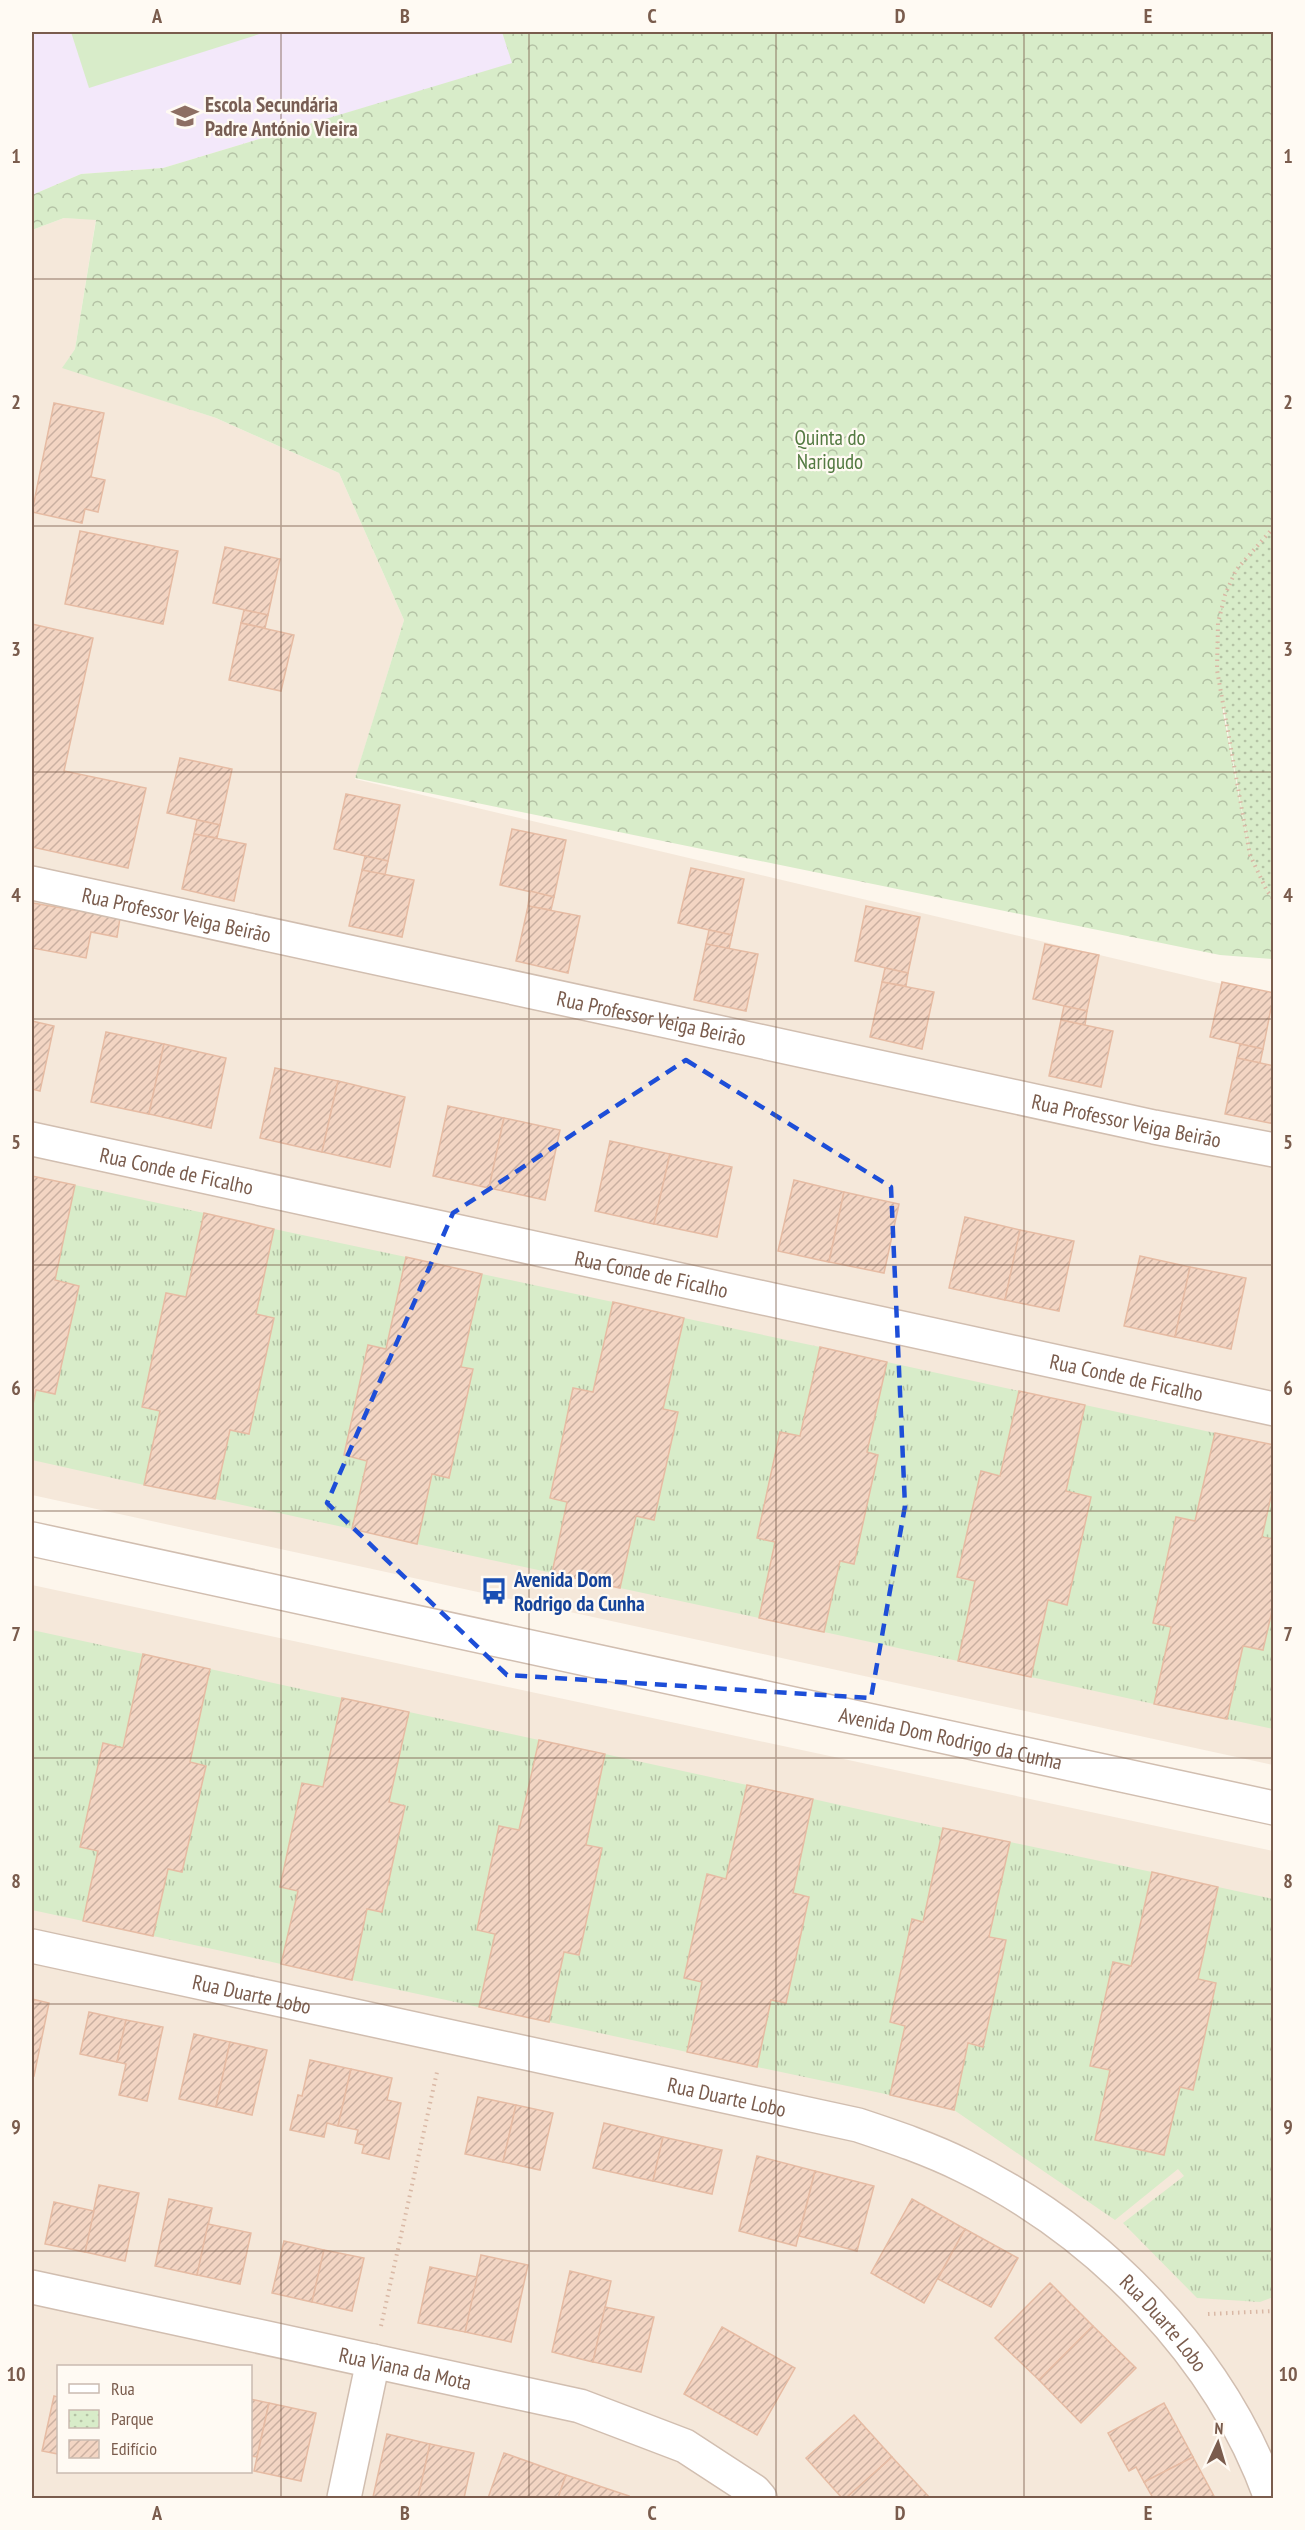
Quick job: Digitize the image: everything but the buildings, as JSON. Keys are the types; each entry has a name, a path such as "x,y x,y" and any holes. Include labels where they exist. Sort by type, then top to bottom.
{"street":[{"name":"Rua Professor Veiga Beirão","path":"32,883 1154,1127 1274,1150"},
{"name":"Rua Conde de Ficalho","path":"32,1139 1274,1409"},
{"name":"Avenida Dom Rodrigo da Cunha","path":"32,1539 1274,1808"},
{"name":"Rua Duarte Lobo","path":"32,1946 858,2125 943,2156 1013,2193 1060,2224 1104,2259 1145,2299 1182,2342 1215,2388 1243,2437 1271,2499"},
{"name":"Rua Viana da Mota","path":"32,2287 580,2406 685,2446 754,2491 760,2499"},
{"path":"344,2499 373,2361"}],"path":[{"path":"1274,527 1236,570 1225,595 1218,623 1217,658 1225,723 1250,855 1267,891 1274,900"},
{"path":"373,2361 444,2035"},
{"path":"1197,2315 1274,2311"}],"highlighted area":[{"path":"686,1060 891,1187 905,1506 871,1698 507,1675 327,1503 453,1213"}],"shaded area":[{"name":"Escola Secundária Padre António Vieira","path":"32,32 502,32 513,63 163,168 81,174 32,195"},
{"path":"64,218 96,219 75,349 63,367 216,418 339,473 404,620 355,779 1273,996 1273,1765 32,1495 32,230"},
{"path":"32,1585 1273,1851 1273,2498 32,2498"}],"green space":[{"path":"71,32 266,32 89,88"},
{"name":"Quinta do Narigudo","path":"502,32 1273,32 1273,527 1236,570 1223,712 1250,855 1273,900 1273,959 1220,955 355,778 404,620 339,473 216,418 62,368 75,349 96,220 64,218 32,230 32,195 81,174 163,168 512,63"},
{"path":"1273,527 1273,900 1250,855 1217,670 1218,623 1225,595 1236,570"},
{"path":"75,1185 204,1213 186,1297 166,1293 142,1406 160,1411 144,1485 32,1460 32,1409 36,1390 55,1394 79,1286 55,1280"},
{"path":"274,1229 406,1257 386,1349 368,1346 344,1455 367,1461 352,1529 215,1499 230,1430 249,1434 274,1318 256,1314"},
{"path":"482,1274 613,1302 593,1392 573,1388 550,1497 567,1502 552,1573 417,1544 432,1474 449,1478 473,1369 461,1367"},
{"path":"684,1318 820,1347 759,1618 620,1588 636,1516 654,1520 678,1413 663,1409"},
{"path":"887,1362 1019,1391 1000,1476 981,1472 958,1577 975,1581 958,1661 824,1632 840,1561 854,1563 878,1455 867,1452"},
{"path":"1085,1405 1215,1433 1195,1521 1176,1518 1153,1622 1171,1627 1154,1704 1031,1677 1048,1600 1067,1605 1091,1497 1066,1491"},
{"path":"1273,1483 1273,1539 1262,1537"},
{"path":"1273,1602 1273,1729 1227,1719 1243,1646 1263,1650"},
{"path":"32,1630 143,1654 123,1748 103,1744 80,1847 98,1851 83,1921 32,1910"},
{"path":"210,1669 342,1698 323,1787 302,1783 280,1887 298,1891 281,1964 153,1936 168,1869 182,1872 206,1767 190,1762"},
{"path":"409,1712 539,1740 519,1830 499,1827 477,1929 495,1934 479,2007 352,1980 367,1909 382,1912 405,1806 389,1802"},
{"path":"605,1754 747,1785 726,1879 707,1875 684,1978 702,1982 687,2052 549,2022 564,1952 579,1955 602,1849 586,1845"},
{"path":"813,1799 943,1828 923,1922 912,1919 890,2022 905,2026 890,2095 757,2067 771,2000 786,2003 809,1898 793,1893"},
{"path":"1010,1842 1152,1872 1131,1966 1113,1962 1091,2066 1110,2070 1095,2140 1164,2155 1180,2087 1193,2089 1216,1983 1198,1979 1218,1887 1273,1899 1273,2297 1260,2302 1197,2298 1123,2223 1184,2176 1178,2169 1115,2220 954,2110 968,2043 983,2046 1006,1940 989,1937"}],"place":[{"name":"Escola Secundária Padre António Vieira","path":"185,116"},
{"name":"Avenida Dom Rodrigo da Cunha","path":"494,1591"}]}
